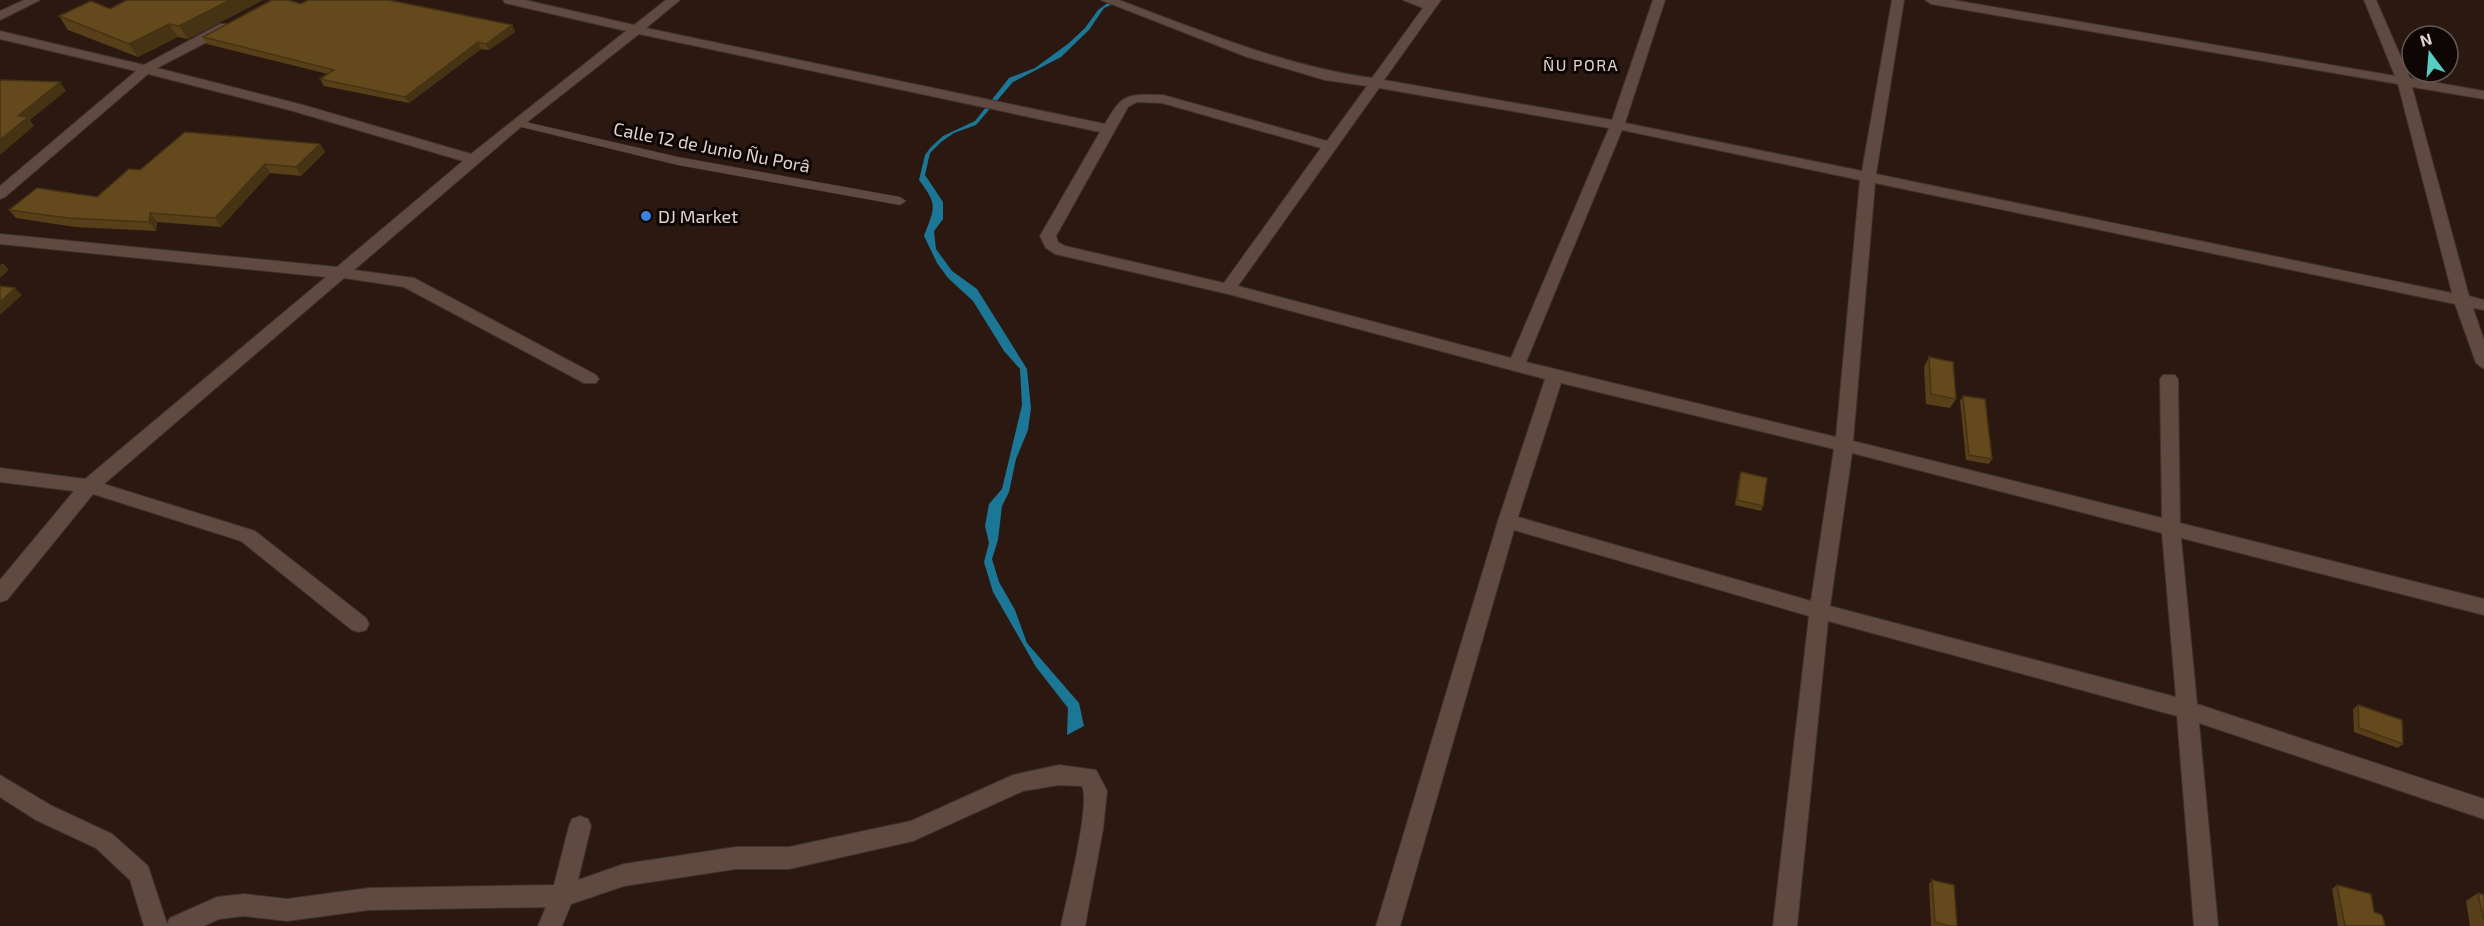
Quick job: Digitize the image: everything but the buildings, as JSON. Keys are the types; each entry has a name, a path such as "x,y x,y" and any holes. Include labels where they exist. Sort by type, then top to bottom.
{"street":[{"path":"0,16 34,0"},
{"path":"509,0 638,30 1108,129"},
{"path":"0,594 89,486 517,123 674,0"},
{"path":"1107,0 1252,54 1325,76 1427,90 1617,126 2484,305"},
{"path":"1228,289 1432,3 1409,0"},
{"path":"1516,366 1617,126 1659,0"},
{"path":"1785,926 1819,611 1844,445 1868,178 1898,0"},
{"path":"1931,0 2400,80"},
{"path":"2370,0 2400,71"},
{"path":"0,194 146,69 236,21"},
{"path":"0,35 146,69 393,134 475,160"},
{"path":"2405,84 2462,301 2484,363"},
{"path":"2422,84 2484,94"},
{"path":"1329,146 1150,98 1135,98 1122,104 1048,236 1051,245 1060,250 1228,289 1555,376 1844,445 2484,607"},
{"path":"0,239 341,273 408,282 590,379"},
{"path":"1388,926 1507,521 1555,376"},
{"path":"2169,379 2171,528 2185,709 2206,926"},
{"path":"0,475 89,486 248,536 359,624"},
{"path":"1507,521 1819,611 2185,709 2484,809"},
{"path":"178,926 217,908 244,905 287,910 369,899 563,896 624,875 736,858 789,858 914,831 1021,782 1059,775 1088,777 1096,791 1092,829 1073,926"},
{"path":"0,785 44,813 104,841 140,874 156,926"},
{"path":"550,926 563,896 580,826"}],"lane":[{"name":"Calle 12 de Junio Ñu Porâ","path":"517,123 678,161 900,201"}],"water":[{"path":"1112,0 1123,0 1104,8 1089,30 1061,57 1013,82 976,125 954,133 941,142 930,153 925,175 943,202 943,219 934,231 936,249 952,271 977,289 1027,369 1031,408 1028,430 1016,459 1009,492 1002,506 998,540 992,559 999,582 1015,610 1027,643 1079,703 1084,726 1067,735 1068,708 1036,667 993,592 984,562 989,543 985,526 989,504 1002,489 1022,405 1020,369 1004,351 973,301 948,278 937,263 924,236 931,219 932,201 919,180 925,155 931,147 943,136 975,121 1009,78 1035,68 1069,43 1085,28 1098,10"}],"place":[{"name":"DJ Market","path":"646,216"}],"district":[{"name":"ÑU PORA","path":"1581,64"}]}
